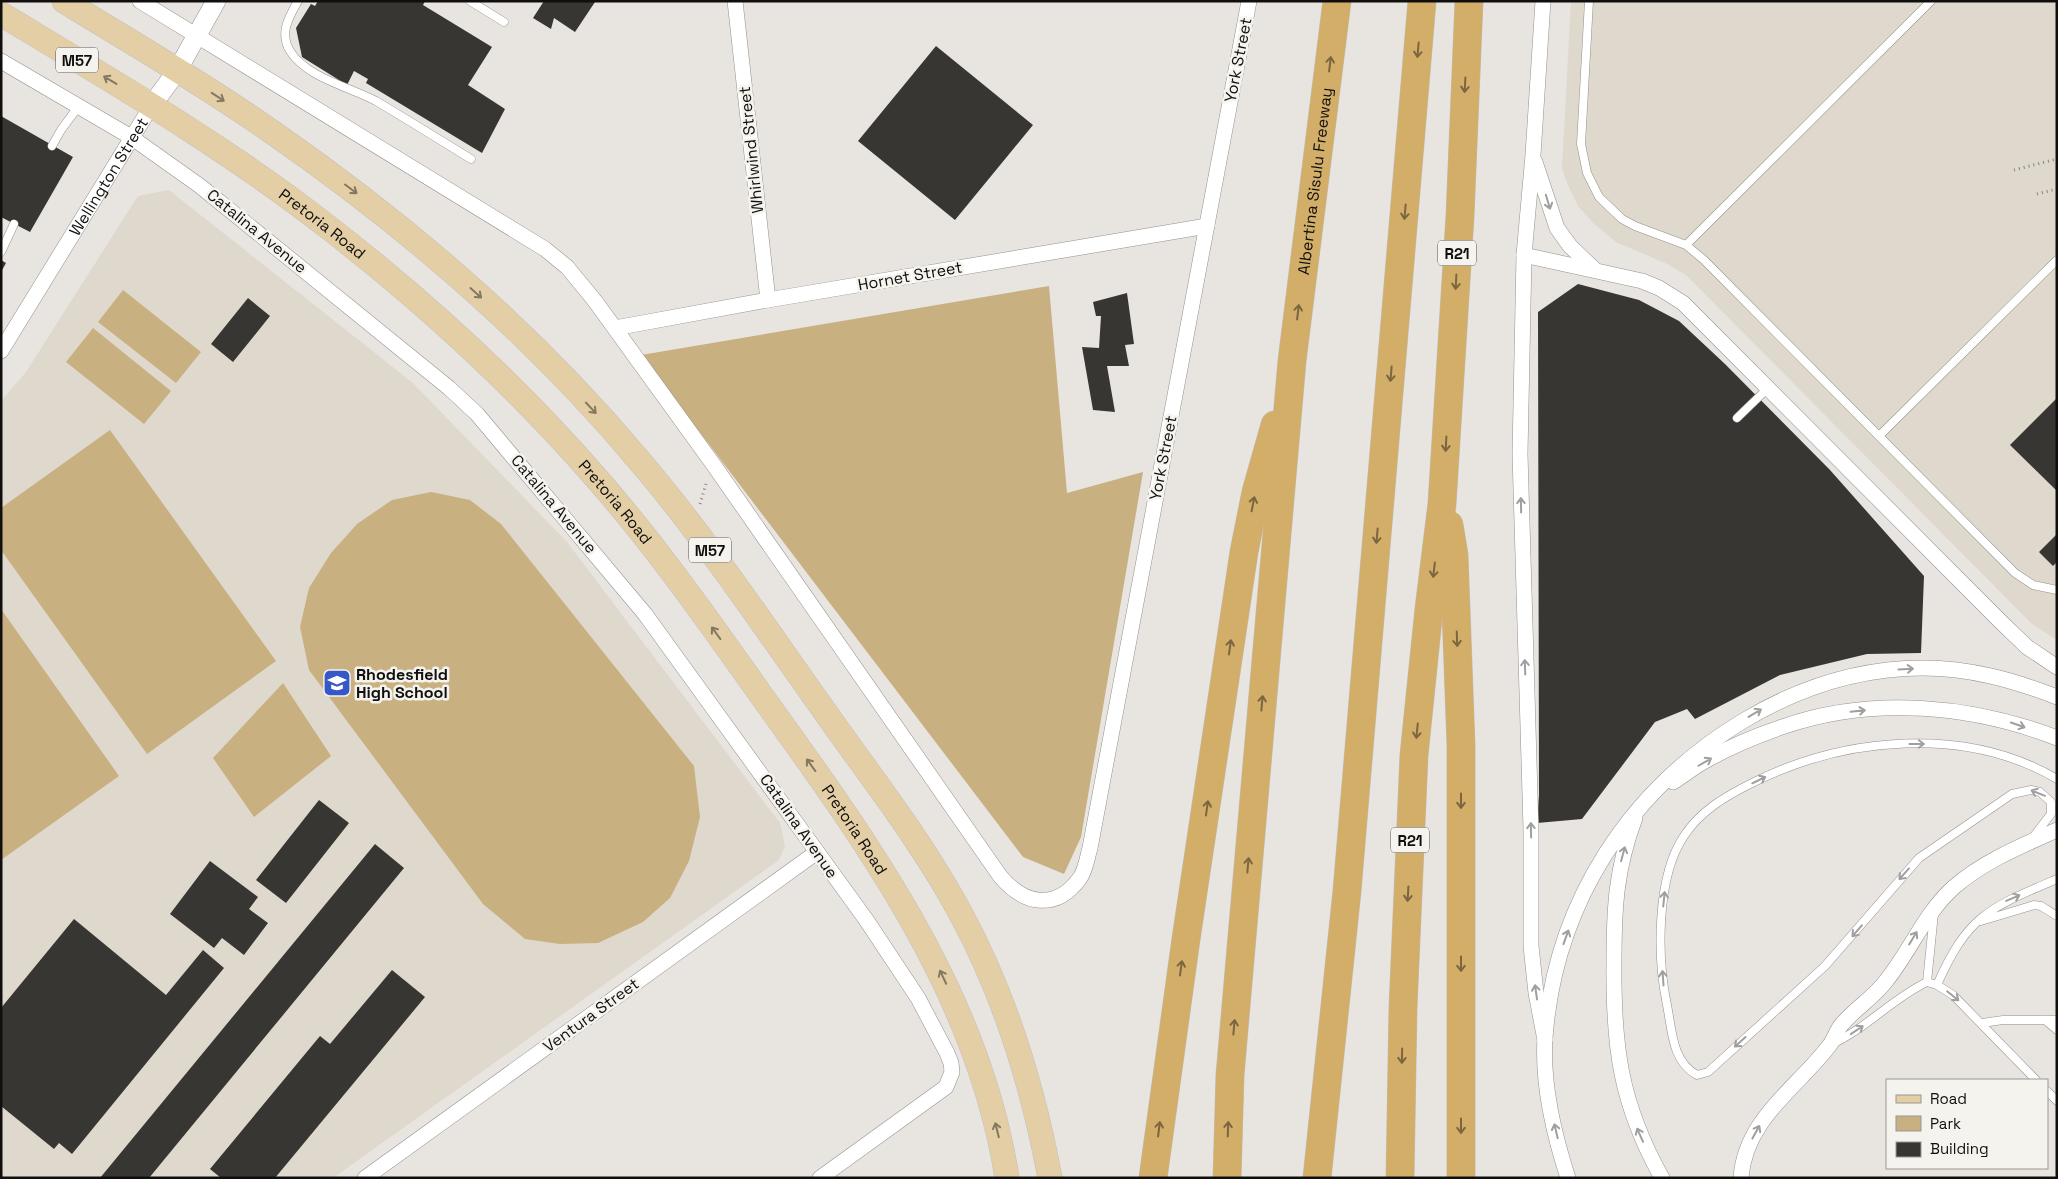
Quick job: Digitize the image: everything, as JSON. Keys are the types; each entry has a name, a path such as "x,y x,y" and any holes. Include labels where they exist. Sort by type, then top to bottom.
{"highway":[{"name":"Albertina Sisulu Freeway","path":"1292,361 1338,1"},
{"path":"1317,1178 1346,891 1422,1"},
{"name":"R21","path":"1400,1178 1403,1008 1414,755 1442,504 1459,226 1469,1"},
{"path":"1153,1178 1184,948 1244,552 1256,492 1292,361"},
{"path":"1227,1178 1230,1075 1292,361"},
{"path":"1442,504 1450,530 1454,555 1461,737 1461,1178"}],"main road":[{"name":"M57","path":"64,1 269,130 406,231 472,289 563,378 635,454 692,525 922,849 962,916 991,976 1015,1037 1044,1147 1050,1178"},
{"name":"Pretoria Road","path":"1,14 152,105 264,180 330,228 390,277 486,364 549,427 600,482 664,562 816,771 894,886 924,937 959,1014 978,1067 993,1114 1007,1178"}],"street":[{"path":"140,1 555,256 579,280 713,464"},
{"name":"Wellington Street","path":"1,351 152,105 176,71 216,1"},
{"name":"Whirlwind Street","path":"735,1 768,300"},
{"name":"York Street","path":"713,464 1000,876 1017,894 1039,901 1052,899 1062,894 1081,877 1090,848 1249,1"},
{"path":"1543,1 1533,156 1524,255 1520,454 1531,829 1531,946 1536,993 1545,1040 1548,1091 1568,1178"},
{"name":"Catalina Avenue","path":"1,61 132,137 200,186 450,388 477,414 644,614 704,694 816,852 867,920 922,1006 951,1063 950,1079 946,1087 820,1178"},
{"path":"1533,156 1558,228 1570,246 1594,269"},
{"name":"Hornet Street","path":"615,328 768,300 1207,226"},
{"path":"1524,255 1642,280 1672,295 1696,314 2000,621 2027,647 2057,667"},
{"path":"1545,1040 1554,977 1564,940 1600,860 1618,832 1644,802 1697,751 1726,731 1764,708 1806,688 1840,678 1896,670 1946,669 2005,679 2057,697"},
{"path":"1662,1178 1637,1130 1628,1102 1621,1071 1615,1022 1615,894 1624,851 1644,802 1706,761 1740,744 1785,726 1827,714 1895,708 1946,711 2007,721 2057,738"},
{"path":"1741,1178 1748,1146 1769,1111 1831,1044 1842,1024 1886,981 1935,906 1972,873 1997,858 2057,830"},
{"name":"Ventura Street","path":"365,1178 816,852"}],"lane":[{"path":"298,1 286,26 285,35 291,52 299,62 331,81 376,101 471,159"},
{"path":"470,1 504,22"},
{"path":"1589,1 1581,144 1587,173 1599,197 1609,209 1622,219 1635,226 1686,244 2020,577 2042,588 2057,590"},
{"path":"1686,244 1931,1"},
{"path":"52,146 78,107"},
{"path":"1,252 14,224"},
{"path":"1880,436 2057,260"},
{"path":"1737,418 1768,388"},
{"path":"2028,844 2046,821 2052,807 2046,796 2031,790 2012,794 1919,858 1826,966 1708,1072 1697,1075 1680,1060 1664,993 1662,948 1666,879 1677,846 1685,834 1710,809 1730,795 1773,773 1844,750 1894,745 1943,744 2002,755 2024,761 2057,779"},
{"path":"1937,985 1952,952 1974,923 2004,902 2057,879"},
{"path":"1974,923 2034,905 2040,906 2057,916"},
{"path":"1927,982 1935,906"},
{"path":"1831,1044 1856,1031 1910,990 1927,982 1937,985 1953,995 2035,1079"},
{"path":"1982,1023 2003,1020 2057,1020"},
{"path":"2045,1020 2057,1030"}],"path":[{"path":"2014,170 2057,159"},
{"path":"2037,194 2057,189"},
{"path":"692,525 713,464"}],"shaded area":[{"path":"1571,1 2057,1 2057,640 2032,624 1686,275 1667,264 1616,242 1593,223 1578,206 1562,168"},
{"name":"Rhodesfield High School","path":"169,190 413,383 567,542 780,823 785,846 779,860 333,1178 1,1178 1,401 26,372 138,196"}],"green space":[{"path":"1049,286 1067,493 1143,472 1081,837 1064,874 1023,857 641,355"},
{"path":"123,290 201,352 176,383 98,322"},
{"path":"93,328 171,391 144,424 66,362"},
{"path":"110,430 276,661 147,754 1,550 1,508"},
{"path":"431,492 470,500 501,524 694,766 700,817 689,861 670,898 643,922 598,943 560,944 525,939 483,904 309,670 300,627 309,588 331,553 357,524 392,500"},
{"path":"1,609 119,776 1,860"},
{"path":"283,683 331,756 254,817 213,758"}],"building":[{"path":"318,1 425,1 423,5 492,47 468,85 505,109 482,153 366,83 368,79 354,71 347,85 302,57 296,28 311,4 315,6"},
{"path":"544,1 595,2 575,32 554,18 551,29 533,18"},
{"path":"936,46 1033,125 955,220 858,141"},
{"path":"1,116 73,157 30,232 1,217"},
{"path":"1,260 6,263 1,272"},
{"path":"1578,284 1639,300 1679,321 1725,364 1830,470 1924,576 1921,653 1867,654 1780,675 1695,719 1687,709 1655,722 1582,819 1537,823 1539,795 1538,312"},
{"path":"1127,293 1134,344 1125,345 1129,366 1107,366 1115,412 1093,410 1082,347 1099,348 1101,316 1096,316 1093,302"},
{"path":"248,298 270,316 233,362 211,344"},
{"path":"2057,398 2057,491 2010,445"},
{"path":"2057,534 2057,562 2053,566 2039,552"},
{"path":"319,800 349,823 286,903 256,880"},
{"path":"375,844 404,868 149,1178 100,1178"},
{"path":"210,861 258,897 249,909 268,923 244,955 222,938 214,948 170,914"},
{"path":"74,919 166,995 203,950 224,968 72,1154 59,1143 54,1149 1,1106 1,1008"},
{"path":"392,970 425,997 275,1178 221,1178 210,1169 320,1036 330,1044"}],"place":[{"name":"Rhodesfield High School","path":"337,683"}]}
